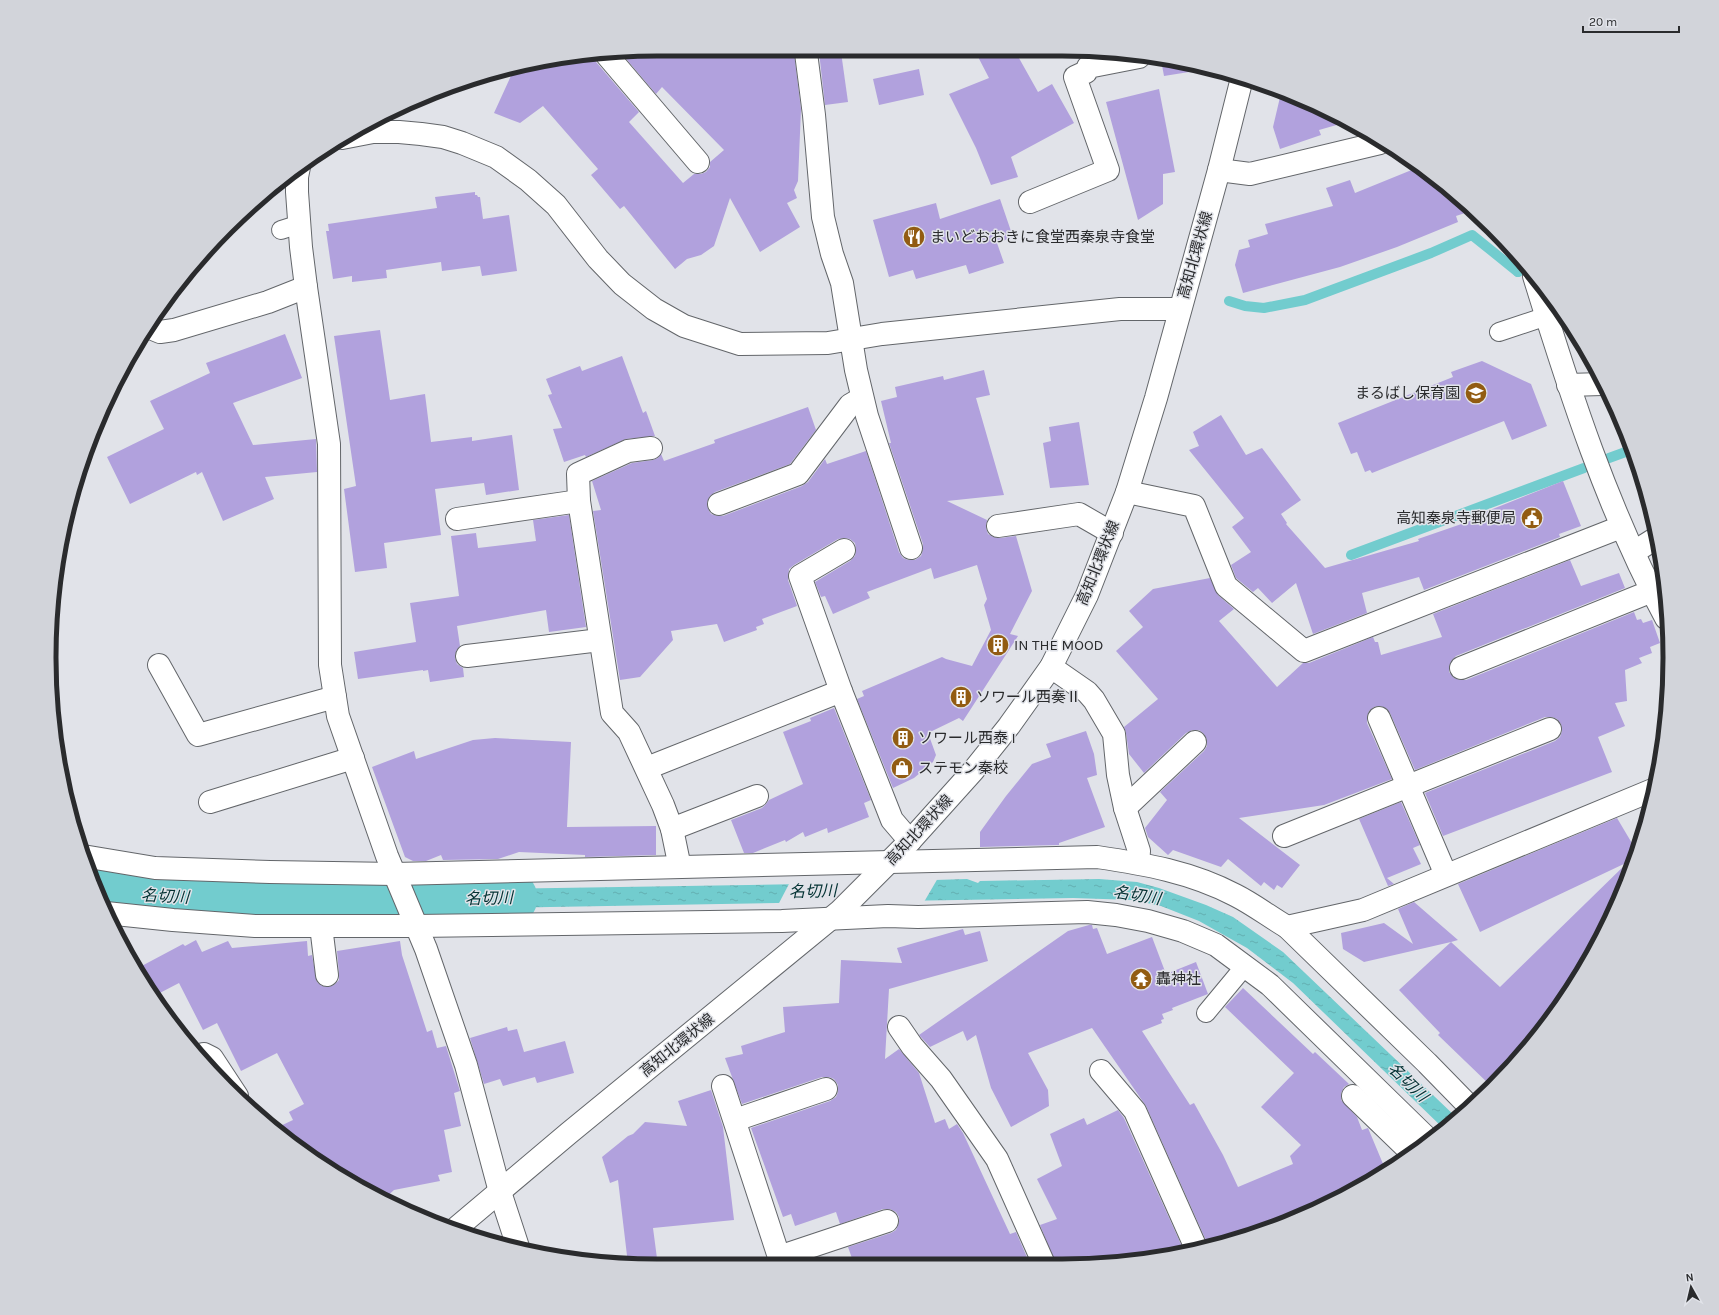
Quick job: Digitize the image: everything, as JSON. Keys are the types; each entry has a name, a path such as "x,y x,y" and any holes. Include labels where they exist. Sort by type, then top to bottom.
{"street":[{"path":"807,56 814,115 824,167 823,217 832,254 842,283 862,398 911,548"},
{"path":"609,58 698,162"},
{"path":"1030,202 1108,170 1075,77 1086,72 1088,67 1126,60"},
{"name":"高知北環状線","path":"460,1225 569,1133 835,915 910,841 973,771 1009,726 1051,667 1087,595 1127,492 1156,398 1220,170 1241,83"},
{"path":"362,134 373,132 398,132 443,137 496,157 528,180 556,204 598,259 622,284 654,309 684,326 740,344 828,343 882,334 1120,309 1180,309"},
{"path":"1220,170 1250,174 1374,144"},
{"path":"297,175 290,227 306,287 328,444 330,665 338,716 466,1065 500,1192 516,1242"},
{"path":"153,329 160,332 174,330 268,302 306,287"},
{"path":"1539,291 1568,385 1621,527 1661,608"},
{"path":"1568,385 1597,384"},
{"path":"719,504 798,474 850,405 862,398"},
{"path":"651,448 628,452 578,474 579,501 612,713 629,732 647,768 672,829 678,858 678,867"},
{"path":"1127,492 1194,506 1226,586 1304,652 1621,527"},
{"path":"457,519 579,501"},
{"path":"998,526 1079,514 1112,533"},
{"path":"1634,552 1651,541"},
{"path":"844,550 800,576 841,691 892,820 910,841"},
{"path":"1461,668 1652,591"},
{"path":"467,656 600,640"},
{"path":"159,665 198,735 335,697"},
{"path":"1051,667 1087,692 1094,700 1114,734 1118,775 1139,851 1138,863"},
{"path":"647,768 841,691"},
{"path":"1379,718 1446,875"},
{"path":"1284,836 1550,729"},
{"path":"1126,808 1195,742"},
{"path":"210,802 353,758"},
{"path":"1286,928 1363,910 1647,792"},
{"path":"672,829 757,796"},
{"path":"90,857 155,868 270,872 397,879 678,867 885,866 1096,857 1138,863 1165,868 1205,881 1236,895 1286,928 1427,1063 1466,1103"},
{"path":"113,914 255,926 320,926 414,921 835,915 918,917 1087,912 1116,915 1148,921 1183,931 1216,946 1245,966 1270,985 1426,1137"},
{"path":"320,926 327,975"},
{"path":"899,1027 912,1046 941,1079 997,1159 1043,1259"},
{"path":"206,1055 212,1058 220,1070"},
{"path":"1101,1071 1135,1112 1194,1244"},
{"path":"723,1086 779,1259"},
{"path":"735,1120 826,1088"},
{"path":"1353,1096 1408,1149"},
{"path":"785,1259 887,1221"}],"lane":[{"path":"1500,332 1547,316"},
{"path":"1206,1013 1245,966"}],"water":[{"path":"967,879 978,883 980,881 1099,879 1137,882 1159,888 1206,905 1233,917 1283,952 1453,1114 1440,1125 1293,983 1247,948 1199,921 1161,906 1133,900 1073,898 433,909 428,890 804,884"}],"pier":[{"path":"938,878 924,902 778,905 790,882"}],"building":[{"path":"794,56 801,109 798,181 794,190 797,198 787,203 800,227 760,252 730,198 714,246 701,255 687,259 675,269 624,206 620,209 591,175 598,169 543,106 520,123 494,113 512,74 595,59 639,112 629,122 683,183 694,174 706,172 710,167 710,162 724,150 662,87 656,94 624,57"},
{"path":"819,56 842,56 848,102 825,105"},
{"path":"978,56 1018,56 1038,92 1052,84 1074,123 1011,157 1018,177 991,185 976,148 949,94 989,78"},
{"path":"1162,65 1189,70 1189,72 1164,76"},
{"path":"919,69 924,95 879,105 873,79"},
{"path":"1159,89 1175,172 1163,174 1163,204 1138,220 1106,102"},
{"path":"1280,97 1339,124 1319,130 1321,135 1280,149 1273,127"},
{"path":"1413,169 1466,213 1456,216 1458,222 1397,247 1340,267 1243,293 1235,265 1239,250 1250,247 1248,240 1268,234 1265,224 1333,206 1326,188 1350,180 1355,193"},
{"path":"475,192 475,195 480,197 483,219 509,215 517,271 482,276 480,266 442,271 441,262 386,270 387,278 352,282 352,276 333,279 326,231 329,231 328,224 437,208 435,197"},
{"path":"1000,199 1013,237 997,243 1004,263 969,274 966,265 916,279 913,270 889,277 873,220 936,203 940,219"},
{"path":"380,330 390,400 425,394 431,442 472,437 472,441 512,435 519,490 486,495 484,483 435,489 441,535 384,543 387,568 355,572 344,489 356,486 334,336"},
{"path":"285,334 302,378 233,403 253,445 316,439 317,472 265,477 274,499 223,521 202,472 197,475 196,472 130,504 107,457 164,429 150,401 210,373 206,363"},
{"path":"622,356 643,413 646,411 655,436 626,439 586,457 585,455 564,462 553,429 562,428 548,395 552,394 546,379 580,366 582,371"},
{"path":"1482,361 1531,384 1547,426 1512,440 1504,421 1372,473 1370,470 1365,472 1357,452 1351,454 1338,423 1453,377 1451,372"},
{"path":"984,370 990,395 976,398 1004,495 947,501 987,520 986,528 988,534 993,537 1000,538 1016,536 1032,591 1010,634 1018,636 963,721 959,718 928,733 936,755 933,762 914,778 893,788 857,699 864,696 862,691 942,657 972,666 991,630 984,605 987,599 977,565 934,579 931,568 867,592 870,598 833,614 825,596 821,597 815,582 850,561 855,556 855,543 850,539 838,539 789,569 788,580 797,606 762,619 764,624 756,627 757,630 724,642 717,624 671,631 673,640 640,677 620,680 593,511 601,510 592,481 632,463 653,460 658,458 661,454 664,461 715,443 714,440 808,407 816,430 790,464 715,492 710,496 707,502 708,509 711,514 723,516 802,486 808,482 825,459 827,464 866,451 899,552 903,558 915,560 921,556 923,544 889,443 891,443 881,401 897,397 895,387 943,376 944,380"},
{"path":"1221,415 1246,455 1262,448 1301,500 1281,514 1287,523 1286,524 1325,568 1419,541 1418,539 1476,519 1475,516 1563,481 1581,526 1559,534 1560,537 1424,590 1419,577 1362,593 1367,613 1313,634 1296,583 1272,603 1258,588 1253,592 1236,578 1231,565 1251,552 1232,527 1244,518 1189,450 1199,446 1193,432"},
{"path":"1079,422 1089,485 1050,488 1043,443 1051,441 1049,427"},
{"path":"569,515 586,627 549,632 546,610 457,626 460,646 456,651 455,658 457,664 463,668 464,677 430,682 428,670 423,670 358,679 354,652 416,642 410,603 459,596 451,536 476,533 478,548 536,541 533,520"},
{"path":"1570,560 1581,586 1619,573 1625,588 1456,656 1451,661 1449,672 1454,678 1466,680 1634,612 1637,620 1641,619 1643,623 1652,620 1660,643 1650,647 1652,653 1639,658 1642,663 1625,670 1627,701 1615,703 1625,726 1598,737 1612,772 1443,836 1425,793 1555,741 1560,737 1562,731 1561,724 1557,719 1545,717 1415,770 1390,713 1386,708 1380,706 1374,707 1369,711 1367,723 1392,779 1324,805 1239,818 1300,865 1282,888 1277,885 1274,890 1264,882 1261,886 1228,859 1221,867 1173,850 1168,855 1148,837 1145,828 1167,800 1160,792 1204,751 1207,746 1207,740 1204,734 1199,730 1192,730 1186,733 1144,773 1129,754 1124,727 1158,699 1116,651 1143,627 1129,611 1153,589 1210,578 1218,595 1234,609 1219,621 1277,687 1303,663 1309,663 1373,637 1375,642 1378,642 1381,655 1442,637 1433,614"},
{"path":"834,708 871,800 864,803 869,817 828,833 827,828 805,837 803,832 786,842 785,840 753,853 744,853 731,820 762,808 769,800 803,784 783,732 811,721 810,718"},
{"path":"1086,731 1094,754 1097,775 1087,778 1105,827 1059,843 1059,845 980,847 980,832 1006,796 1032,764 1051,757 1046,744"},
{"path":"495,738 571,742 567,827 656,826 656,855 585,857 585,855 519,852 498,859 443,860 441,855 426,861 413,861 405,857 372,767 414,751 416,759 473,740"},
{"path":"1401,802 1420,845 1413,848 1421,864 1387,878 1394,884 1388,886 1359,819"},
{"path":"1617,818 1633,845 1627,863 1480,932 1458,884"},
{"path":"1626,864 1601,924 1563,990 1555,998 1556,1000 1539,1024 1487,1083 1438,1035 1440,1033 1399,990 1451,942 1500,987"},
{"path":"1414,902 1458,940 1364,962 1343,949 1341,933 1384,923 1413,944 1398,909"},
{"path":"1092,925 1093,929 1097,928 1107,954 1152,937 1166,974 1196,962 1208,994 1172,1008 1173,1010 1162,1014 1164,1019 1161,1020 1162,1023 1142,1031 1190,1105 1194,1103 1223,1155 1238,1187 1293,1164 1290,1156 1301,1145 1261,1107 1294,1073 1225,1007 1243,988 1313,1054 1315,1052 1349,1084 1344,1087 1341,1093 1341,1100 1357,1117 1362,1130 1368,1128 1384,1165 1328,1197 1292,1213 1255,1227 1206,1241 1146,1106 1092,1028 1028,1053 1048,1090 1049,1106 1011,1127 991,1088 976,1035 967,1041 963,1031 930,1047 919,1035 1068,931"},
{"path":"963,929 965,935 980,931 988,961 889,989 885,1059 899,1049 919,1073 935,1123 945,1119 949,1129 957,1124 963,1133 1010,1234 1016,1232 1028,1259 852,1259 848,1247 896,1230 899,1223 899,1217 896,1212 890,1209 883,1209 840,1224 836,1212 795,1226 791,1214 783,1217 751,1128 830,1101 836,1097 838,1085 834,1079 822,1077 742,1104 725,1058 743,1054 741,1046 785,1032 783,1007 839,1003 841,960 902,963 897,948"},
{"path":"196,940 202,952 228,941 232,948 307,941 308,956 312,955 317,982 322,986 328,987 334,985 339,980 337,951 400,941 402,955 427,1032 432,1030 437,1048 446,1046 460,1091 454,1093 461,1126 444,1130 452,1172 438,1175 440,1181 394,1190 388,1195 323,1158 280,1126 293,1120 289,1112 304,1104 277,1053 241,1071 217,1023 203,1030 179,983 158,994 142,966 183,944 185,946"},
{"path":"507,1027 508,1031 517,1029 524,1052 565,1041 574,1073 537,1083 535,1077 503,1086 500,1079 484,1084 470,1038"},
{"path":"711,1090 723,1127 734,1220 653,1228 657,1259 627,1258 618,1180 610,1183 602,1157 628,1136 633,1134 645,1122 687,1126 678,1101"},
{"path":"1118,1110 1124,1118 1182,1246 1140,1254 1101,1258 1054,1259 1040,1225 1057,1219 1037,1179 1062,1166 1050,1134 1084,1118 1087,1125"}],"waterway":[{"path":"1229,301 1245,306 1264,308 1305,300 1431,253 1472,235 1518,272"},
{"path":"1515,262 1518,272"},
{"path":"1609,458 1626,452"},
{"path":"1351,555 1584,468"},
{"name":"名切川","path":"103,889 136,895 251,900 509,898"}],"place":[{"name":"まいどおおきに食堂西秦泉寺食堂","path":"914,237"},
{"name":"まるばし保育園","path":"1476,393"},
{"name":"高知秦泉寺郵便局","path":"1532,518"},
{"name":"IN THE MOOD","path":"998,645"},
{"name":"ソワール西奏Ⅱ","path":"961,697"},
{"name":"ソワール西泰 I","path":"903,738"},
{"name":"ステモン秦校","path":"902,768"},
{"name":"轟神社","path":"1141,979"}]}
